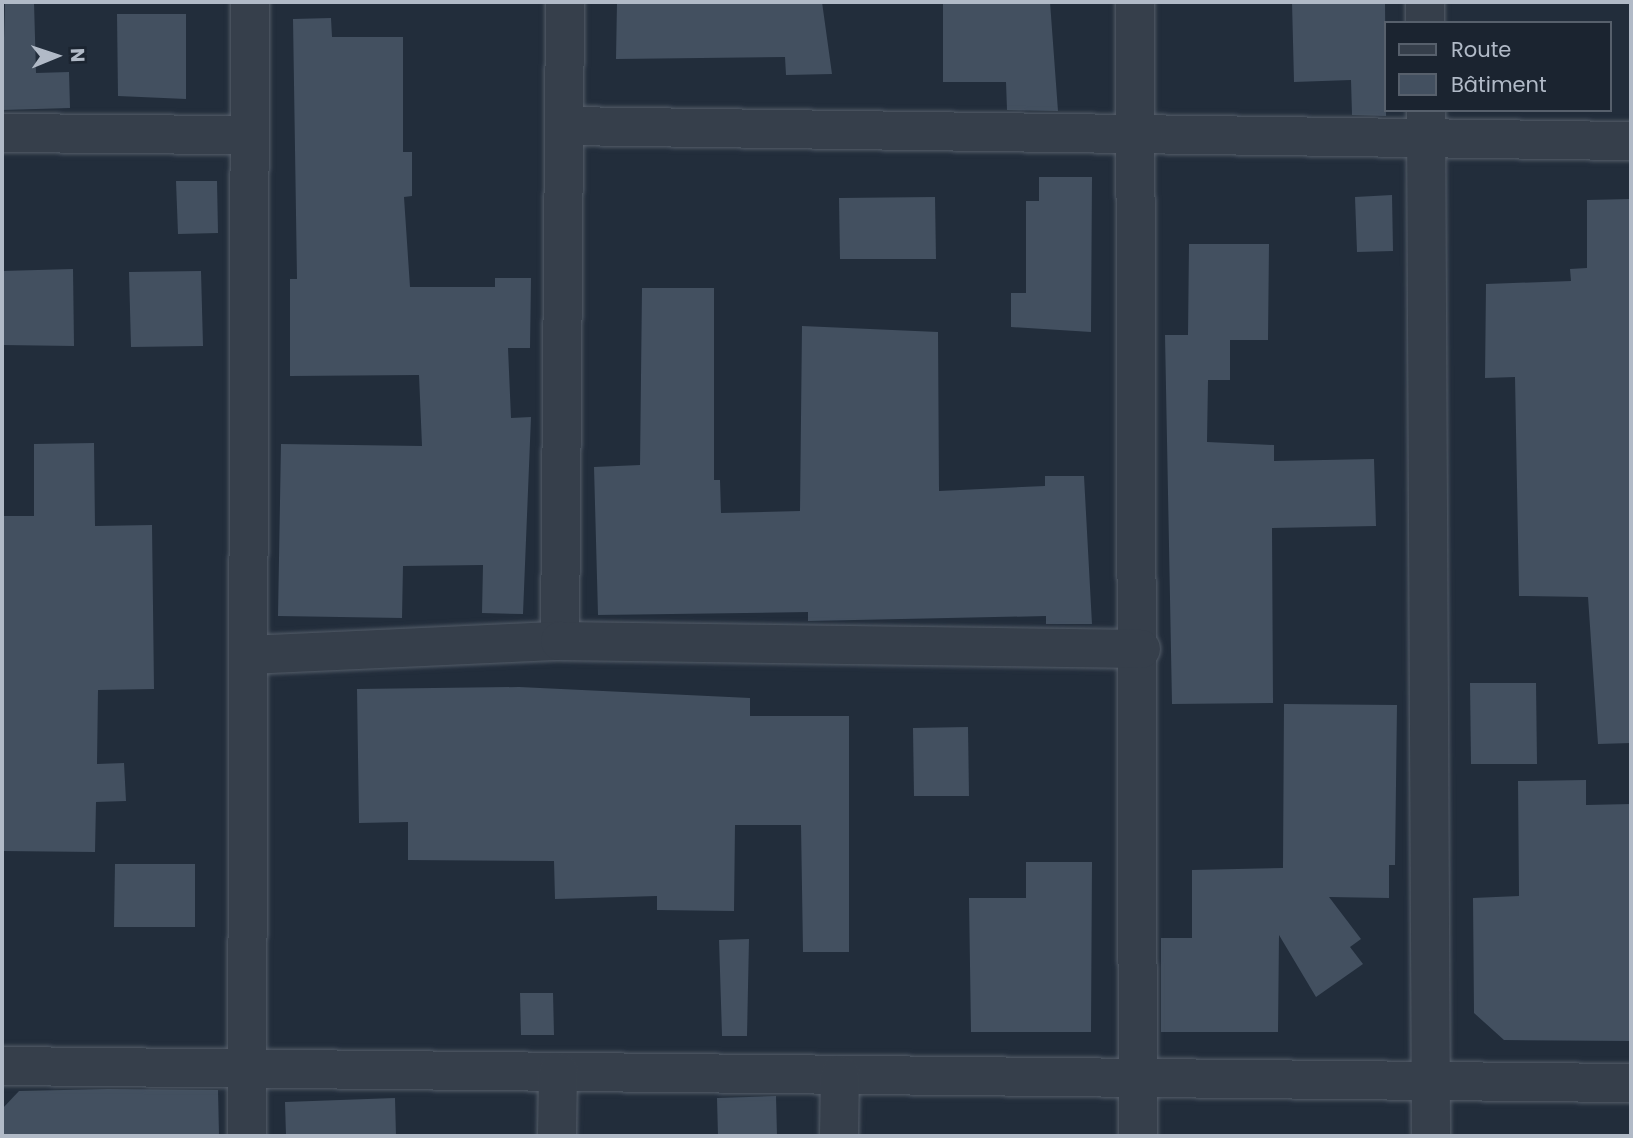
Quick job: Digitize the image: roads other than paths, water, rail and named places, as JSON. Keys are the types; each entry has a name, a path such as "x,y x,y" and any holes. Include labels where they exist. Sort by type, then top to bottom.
{"street":[{"path":"247,1136 250,2"},
{"path":"560,641 565,2"},
{"path":"1135,2 1133,134 1140,649 1138,1136"},
{"path":"1425,2 1425,21"},
{"path":"564,125 1133,134 1426,124 1631,141"},
{"path":"1426,124 1431,1136"},
{"path":"2,133 250,135"},
{"path":"248,655 560,641 1140,649"},
{"path":"2,1066 1631,1083"},
{"path":"557,1136 558,1072"},
{"path":"839,1136 840,1074"}]}
